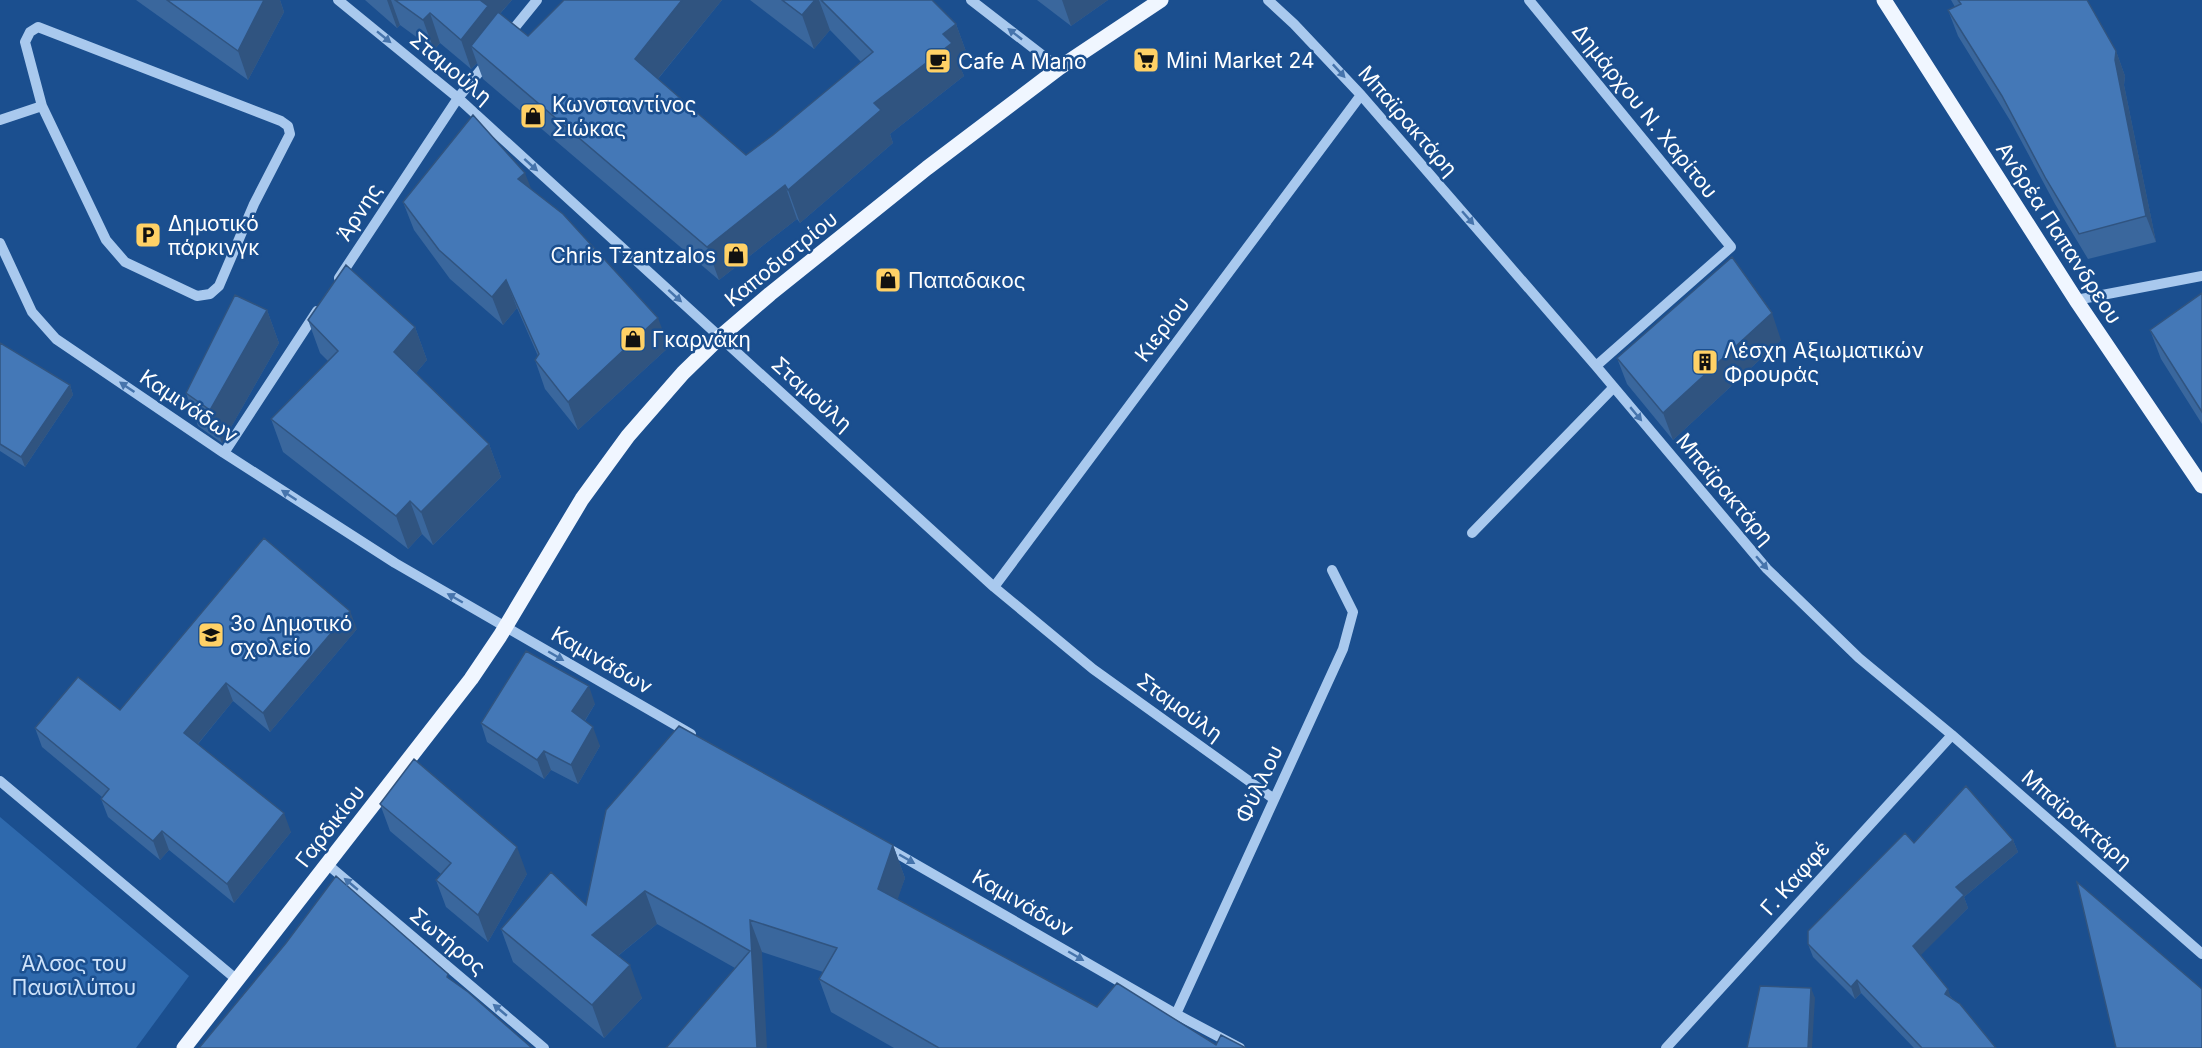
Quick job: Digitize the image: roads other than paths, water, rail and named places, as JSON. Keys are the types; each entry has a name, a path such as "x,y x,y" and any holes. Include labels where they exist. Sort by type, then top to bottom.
{"main road":[{"name":"Καποδιστρίου","path":"505,627 582,499 628,436 683,373 720,337 927,168 1059,68 1161,0"},
{"name":"Ανδρέα Παπανδρεου","path":"1884,0 2076,300 2202,486"},
{"name":"Γαρδικίου","path":"184,1048 471,679 505,627"}],"street":[{"name":"Σταμούλη","path":"338,0 458,98 994,587 1093,669 1274,799"},
{"name":"Άρνης","path":"335,285 458,98 537,0"},
{"path":"971,0 1059,68"},
{"name":"Μπαϊρακτάρη","path":"1268,0 1361,95 1596,366 1767,569 1859,658 1952,735 2202,954"},
{"name":"Δημάρχου Ν. Χαρίτου","path":"1529,0 1731,247 1596,366"},
{"path":"38,27 281,121 288,126 290,134 254,204 219,286 210,294 197,296 125,261 106,240 42,106 25,42 30,32 38,27"},
{"name":"Κιερίου","path":"994,587 1361,95"},
{"path":"0,120 42,106"},
{"name":"Καμινάδων","path":"0,243 32,312 57,339 224,453 395,562 701,740"},
{"path":"2076,300 2202,276"},
{"path":"224,453 322,305"},
{"path":"1472,533 1613,388"},
{"name":"Φύλλου","path":"1176,1014 1343,649 1353,612 1332,570"},
{"name":"Γ. Καφφέ","path":"1666,1048 1952,735"},
{"path":"0,781 236,980"},
{"name":"Καμινάδων","path":"877,841 1176,1014 1240,1048"},
{"name":"Σωτήρος","path":"327,864 544,1048"}],"place":[{"name":"Mini Market 24","path":"1146,60"},
{"name":"Cafe A Mano","path":"938,61"},
{"name":"Κωνσταντίνος Σιώκας","path":"533,116"},
{"name":"Δημοτικό πάρκινγκ","path":"148,235"},
{"name":"Chris Tzantzalos","path":"736,255"},
{"name":"Παπαδακος","path":"888,280"},
{"name":"Γκαρνάκη","path":"633,339"},
{"name":"Λέσχη Αξιωματικών Φρουράς","path":"1705,362"},
{"name":"3ο Δημοτικό σχολείο","path":"211,635"}],"park label":[{"name":"Άλσος του Παυσιλύπου","path":"74,975"}]}
